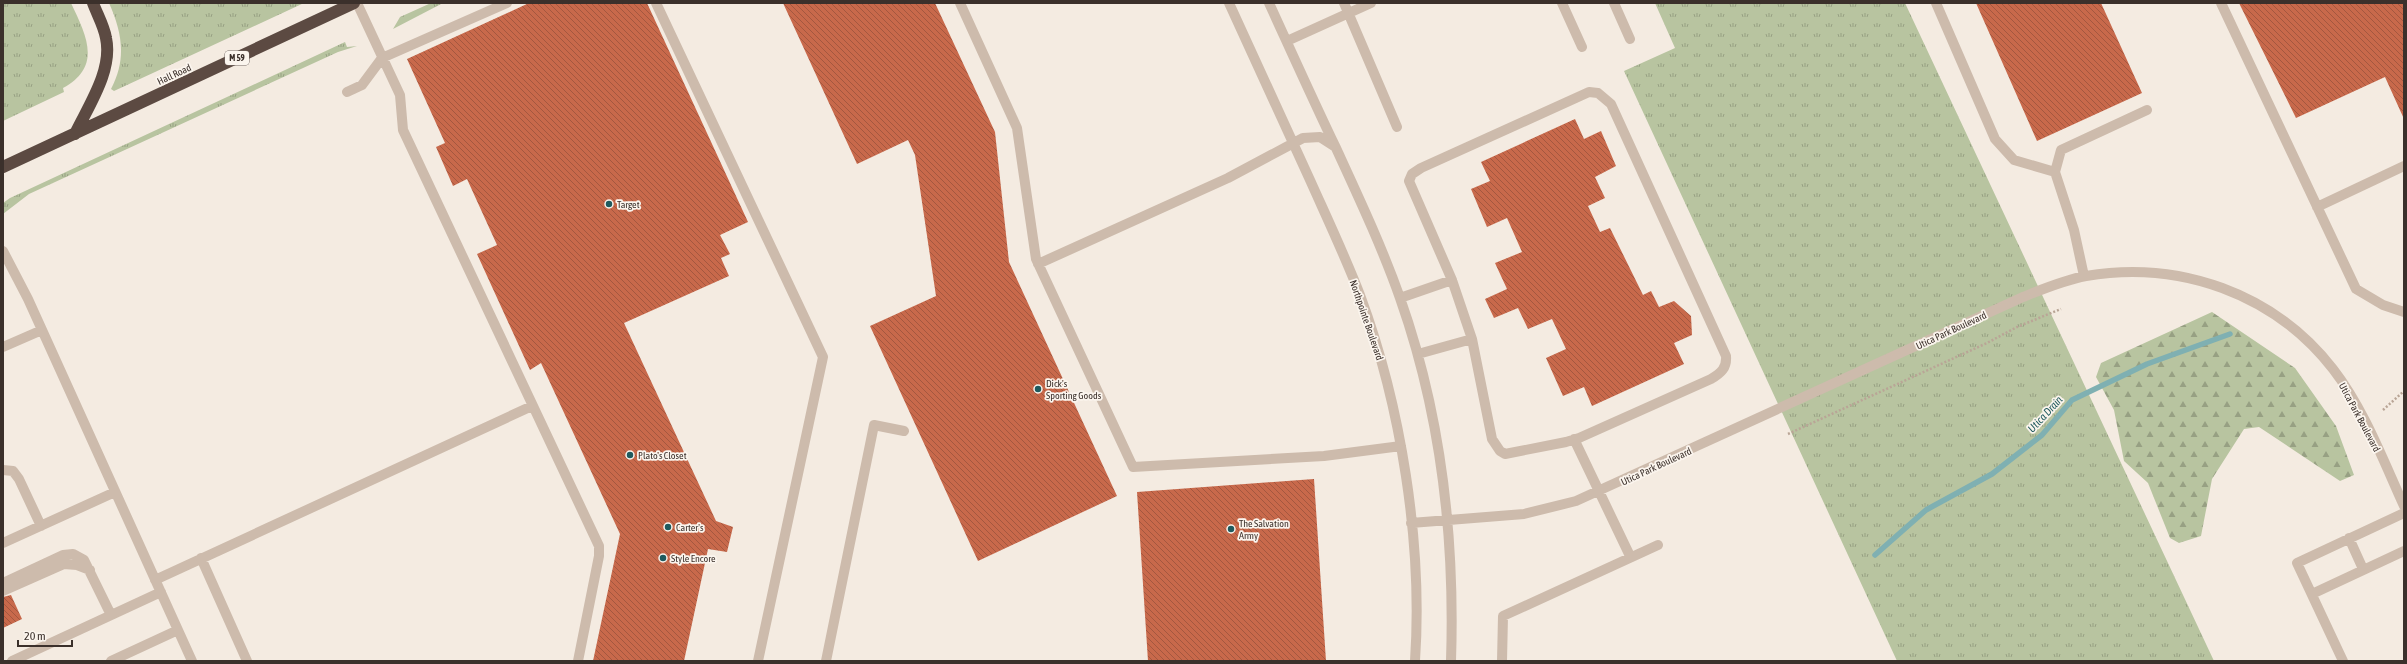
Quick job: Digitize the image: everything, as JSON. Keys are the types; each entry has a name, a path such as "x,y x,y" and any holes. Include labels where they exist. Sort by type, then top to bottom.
{"highway":[{"path":"75,134 103,74 107,62 106,38 93,3"},
{"name":"Hall Road","path":"3,167 356,3"}],"street":[{"path":"356,3 400,95 403,130 599,546 599,556 578,661"},
{"path":"347,92 362,85 382,58 507,3"},
{"path":"656,3 822,357 758,661"},
{"path":"960,3 1017,128 1038,264 1133,466 1324,456 1401,446"},
{"name":"Northpointe Boulevard","path":"1229,3 1293,142 1360,296 1382,362 1401,446 1411,523 1415,596 1414,661"},
{"path":"1269,3 1378,239 1400,298 1418,354 1434,430 1447,521 1452,593 1451,661"},
{"path":"1344,3 1397,127"},
{"path":"1286,41 1371,3"},
{"path":"1562,3 1582,47"},
{"path":"1614,3 1630,39"},
{"path":"1936,3 1994,139 2014,160 2055,172"},
{"path":"2221,3 2356,289 2383,305 2404,312"},
{"path":"1589,92 1598,92 1606,98 1726,356 1727,364 1722,372 1711,379 1574,439 1505,454 1500,451 1492,439 1472,339 1452,280 1409,181 1412,174 1589,92"},
{"path":"2084,276 2074,230 2055,172 2061,150 2147,110"},
{"path":"1038,264 1228,178 1303,138 1320,138 1335,148"},
{"path":"2317,207 2404,166"},
{"path":"3,251 42,330 192,661"},
{"name":"Utica Park Boulevard","path":"1411,523 1447,521 1540,511 1600,492 2023,297 2084,276 2137,271 2192,277 2246,297 2275,314 2308,341 2341,380 2362,416 2404,506"},
{"path":"1400,298 1452,280"},
{"path":"3,347 42,330"},
{"path":"1418,354 1472,339"},
{"path":"155,580 532,406"},
{"path":"826,661 874,425 904,431"},
{"path":"1574,439 1630,556"},
{"path":"3,470 13,472 19,479 41,526"},
{"path":"3,543 115,492"},
{"path":"2343,661 2297,563 2404,513"},
{"path":"2349,538 2363,569"},
{"path":"1502,661 1503,616 1630,556 1658,545"},
{"path":"2312,594 2404,551"},
{"path":"3,583 62,555 78,556 84,560 90,570 111,615"},
{"path":"201,558 247,661"},
{"path":"3,591 64,564 76,565 90,570"},
{"path":"12,661 161,592"},
{"path":"111,661 178,630"}],"path":[{"path":"1788,434 1987,343 2017,327 2061,309"},
{"path":"2383,410 2404,392"}],"green space":[{"path":"3,3 71,3 82,27 88,49 87,60 83,70 75,79 63,88 64,92 3,121"},
{"path":"109,3 304,3 114,91 111,89 119,67 121,46 117,24"},
{"path":"431,3 443,3 393,29 400,17"},
{"path":"1655,3 1905,3 2214,661 1897,661 1624,71 1675,48"},
{"path":"345,42 347,47 357,46 338,52 29,194 3,214 3,203 10,198"},
{"path":"2212,312 2295,368 2336,426 2354,475 2340,481 2259,427 2244,429 2212,479 2201,536 2179,543 2170,538 2148,483 2124,461 2114,410 2096,377 2101,363"}],"building":[{"name":"Target","path":"529,3 647,3 748,222 720,235 730,254 721,258 729,276 624,323 716,521 733,527 727,552 708,549 684,661 593,661 620,534 541,363 530,370 477,254 497,245 467,179 453,186 436,147 445,143 407,59"},
{"path":"783,3 935,3 995,132 1009,262 1117,496 978,561 870,326 936,296 915,155 908,140 857,164"},
{"path":"1976,3 2101,3 2142,93 2037,141"},
{"path":"2239,3 2404,3 2404,119 2385,77 2296,118"},
{"path":"1575,119 1584,139 1601,131 1616,166 1595,177 1605,198 1588,206 1600,232 1610,228 1643,295 1651,291 1659,307 1674,301 1691,316 1692,335 1674,343 1684,364 1592,406 1584,387 1563,396 1546,358 1566,349 1552,319 1528,329 1518,308 1494,318 1485,299 1507,289 1495,263 1522,252 1507,218 1487,227 1471,189 1490,181 1481,162"},
{"path":"1314,479 1326,661 1148,661 1137,492"},
{"path":"11,595 22,619 3,628 3,597"}],"waterway":[{"name":"Utica Drain","path":"1875,555 1926,510 1992,474 2042,435 2072,400 2147,364 2230,334"}],"place":[{"name":"Target","path":"609,204"},
{"name":"Dick's Sporting Goods","path":"1038,389"},
{"name":"Plato's Closet","path":"630,455"},
{"name":"Carter's","path":"668,527"},
{"name":"The Salvation Army","path":"1231,529"},
{"name":"Style Encore","path":"663,558"}]}
